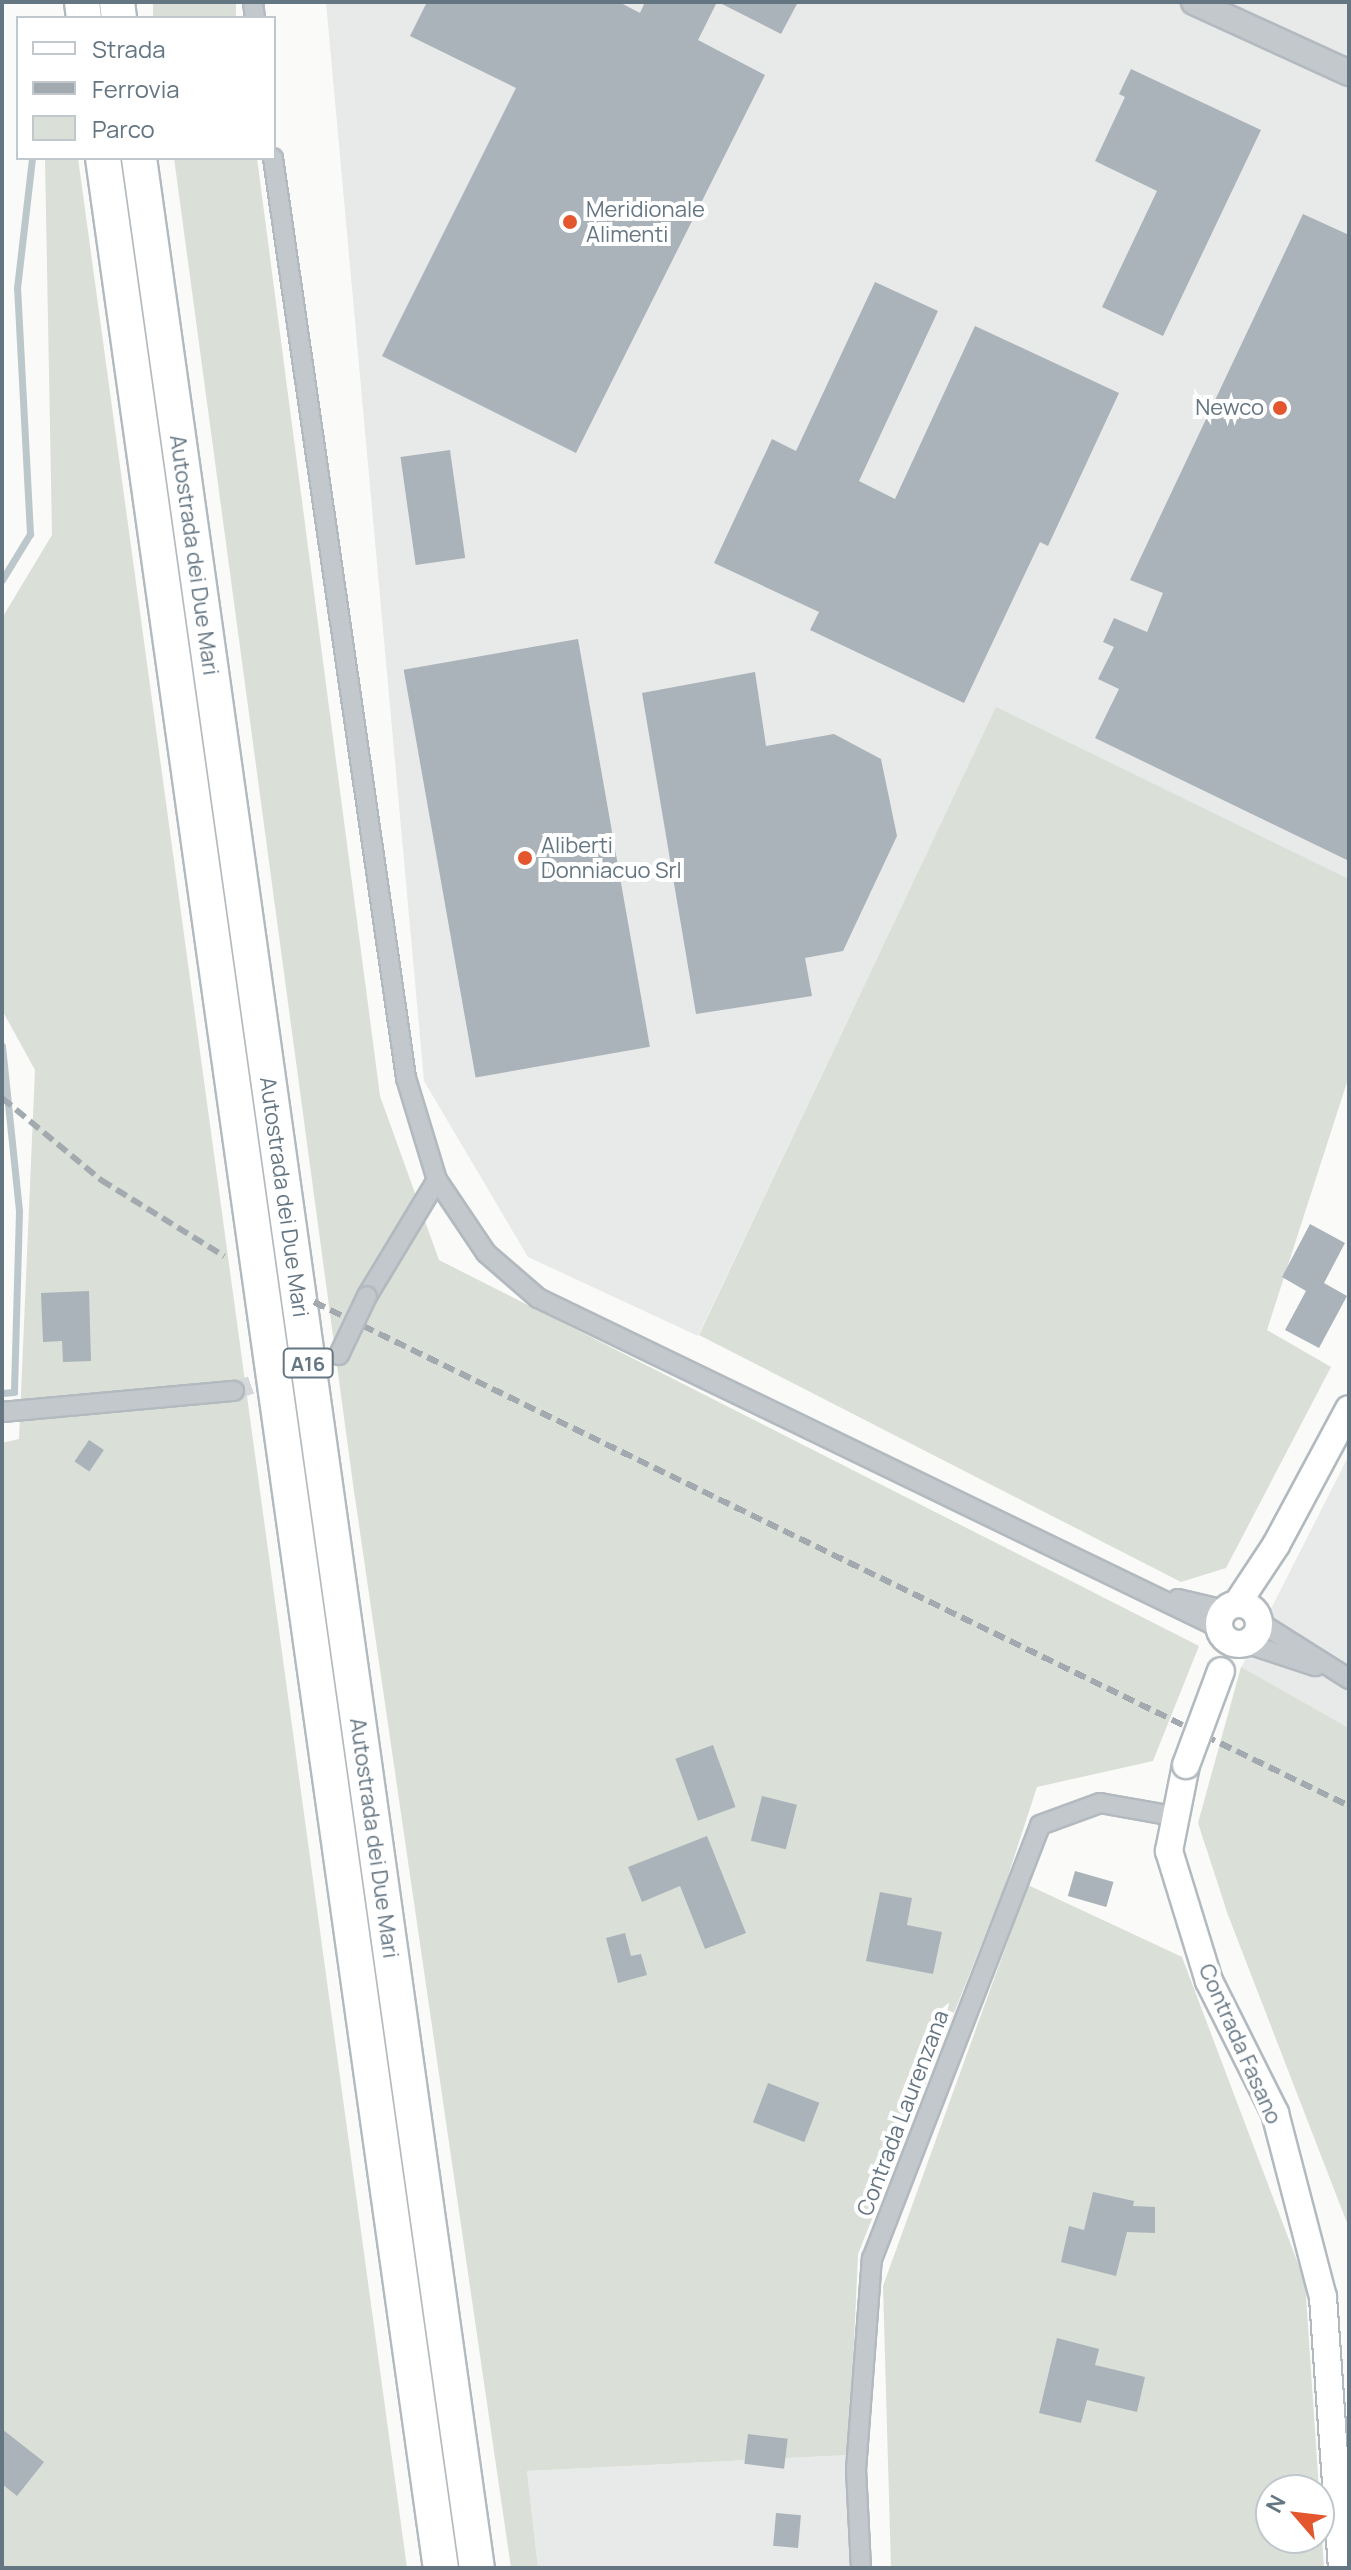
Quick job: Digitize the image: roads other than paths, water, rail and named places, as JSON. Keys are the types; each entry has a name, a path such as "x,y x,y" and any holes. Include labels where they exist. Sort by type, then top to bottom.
{"highway":[{"name":"Autostrada dei Due Mari","path":"103,160 441,2568"},
{"name":"Autostrada dei Due Mari","path":"139,160 477,2568"}],"main road":[{"name":"Contrada Fasano","path":"1342,2568 1323,2297 1275,2113 1209,1981 1169,1851 1186,1765 1237,1624 1349,1409"}],"street":[{"path":"1194,2 1349,73"},
{"path":"1287,44 1349,57"},
{"path":"1287,44 1349,88"},
{"path":"273,160 406,1078 437,1180 486,1253 538,1298 1144,1591 1237,1624 1344,1676"},
{"path":"339,1355 367,1296 437,1180"},
{"path":"2,1412 234,1391"},
{"name":"Contrada Laurenzana","path":"861,2568 856,2470 872,2259 1040,1825 1100,1803 1174,1816"}],"waterway":[{"path":"2,580 30,534 17,288 32,160"},
{"path":"2,1046 19,1211 14,1392 2,1393"}],"tunnel":[{"path":"234,1391 280,1375"}],"railway":[{"path":"2,1098 101,1180 224,1256"},
{"path":"314,1302 1349,1806"}],"place":[{"name":"Meridionale Alimenti","path":"570,222"},
{"name":"Newco","path":"1280,408"},
{"name":"Aliberti Donniacuo Srl","path":"525,858"}]}
